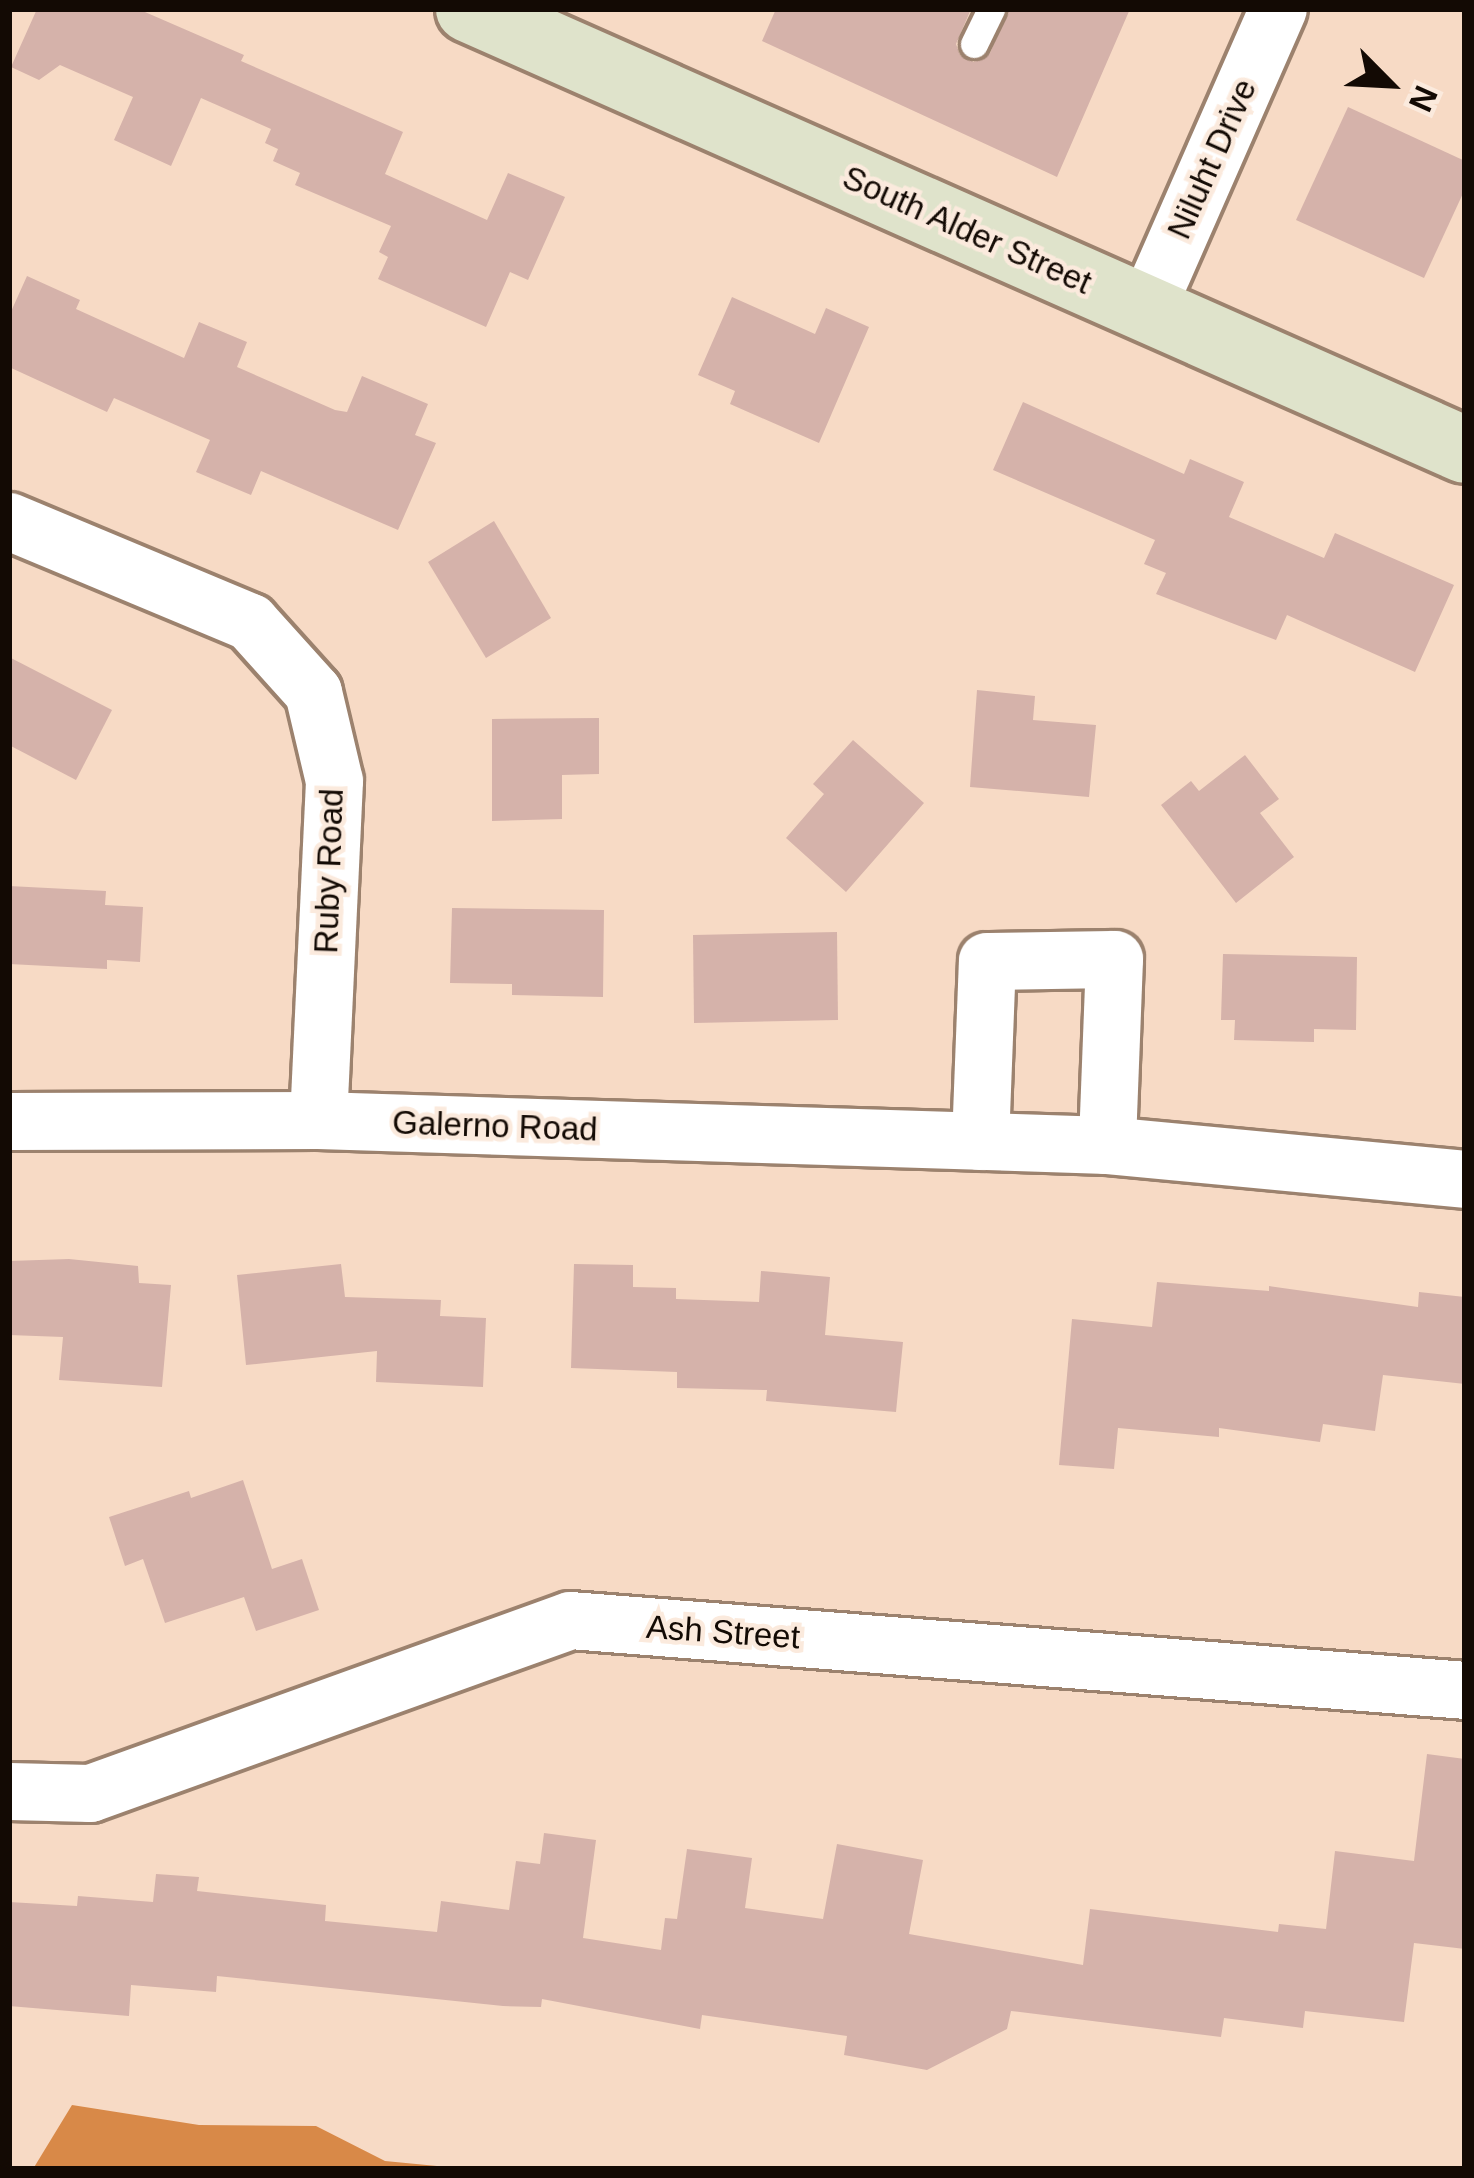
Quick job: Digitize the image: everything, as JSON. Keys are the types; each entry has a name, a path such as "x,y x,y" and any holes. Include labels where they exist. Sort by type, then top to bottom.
{"street":[{"name":"South Alder Street","path":"470,9 1465,450"},
{"name":"Niluht Drive","path":"1146,309 1278,9"},
{"name":"Ruby Road","path":"9,520 250,622 313,692 334,781 318,1120"},
{"path":"980,1141 987,961 1114,959 1107,1145"},
{"name":"Galerno Road","path":"9,1121 318,1120 1107,1145 1465,1179"},
{"name":"Ash Street","path":"9,1791 90,1793 570,1620 1465,1690"}],"lane":[{"path":"974,44 991,9"}],"shaded area":[{"path":"72,2105 199,2125 316,2126 385,2161 468,2169 33,2169"}],"building":[{"path":"37,9 138,9 244,55 241,61 403,132 385,174 487,220 508,173 565,197 528,280 510,272 486,327 378,279 388,257 379,252 391,226 295,185 300,173 273,161 278,149 265,143 271,129 201,98 171,166 114,140 133,97 60,65 39,80 11,67"},
{"path":"776,9 971,9 956,44 960,55 974,62 990,53 1009,9 1130,9 1057,177 762,41"},
{"path":"1348,107 1465,161 1465,189 1424,278 1296,220"},
{"path":"27,276 80,300 76,309 184,358 199,322 247,342 237,367 335,410 347,412 362,376 428,404 415,435 436,443 398,530 261,471 251,495 196,472 210,440 114,398 107,412 9,367 9,316"},
{"path":"732,297 815,334 826,308 869,327 819,443 730,404 735,391 698,375"},
{"path":"1023,402 1184,474 1190,459 1244,482 1229,517 1324,558 1335,533 1454,585 1415,672 1287,615 1276,640 1156,594 1166,573 1144,564 1155,540 993,470"},
{"path":"494,521 551,618 486,658 428,562"},
{"path":"9,657 112,710 76,780 9,745"},
{"path":"977,690 1035,696 1033,720 1096,725 1089,797 970,787"},
{"path":"599,718 599,774 562,775 562,819 492,821 492,719"},
{"path":"853,740 924,803 846,892 786,838 824,794 813,784"},
{"path":"1245,755 1279,799 1260,813 1294,857 1236,903 1161,805 1191,781 1199,791"},
{"path":"9,886 106,891 105,905 143,907 140,962 107,960 107,969 9,964"},
{"path":"452,908 604,910 603,997 512,995 512,984 450,983"},
{"path":"837,932 838,1020 694,1023 693,935"},
{"path":"1223,954 1357,957 1356,1030 1314,1029 1314,1042 1234,1040 1235,1020 1221,1020"},
{"path":"69,1259 138,1266 139,1283 171,1285 162,1387 59,1380 63,1337 9,1335 9,1261"},
{"path":"341,1264 345,1297 441,1300 440,1316 486,1318 483,1387 376,1382 377,1351 246,1365 237,1275"},
{"path":"574,1264 633,1265 633,1287 676,1288 676,1299 759,1302 761,1271 830,1277 825,1335 903,1342 896,1412 766,1401 767,1390 677,1388 677,1372 571,1368"},
{"path":"1157,1282 1269,1291 1269,1286 1418,1307 1419,1292 1465,1297 1465,1384 1383,1375 1375,1431 1323,1424 1320,1442 1219,1428 1219,1437 1118,1428 1114,1469 1059,1465 1072,1319 1152,1327"},
{"path":"243,1480 272,1569 302,1559 319,1610 256,1631 244,1597 165,1623 143,1559 125,1566 109,1517 189,1491 191,1498"},
{"path":"1427,1754 1465,1759 1465,1949 1414,1943 1404,2022 1305,2011 1303,2028 1224,2018 1221,2037 1011,2011 1007,2029 927,2070 844,2055 847,2036 702,2015 700,2029 542,1999 541,2007 503,2006 217,1976 216,1992 131,1985 129,2016 9,2006 9,1902 77,1906 78,1896 153,1902 156,1874 199,1877 197,1891 326,1905 325,1921 437,1932 441,1901 509,1910 516,1861 540,1864 544,1833 596,1840 583,1938 661,1950 665,1918 677,1919 687,1849 752,1858 745,1908 823,1919 837,1844 923,1860 909,1934 1083,1965 1090,1909 1278,1932 1279,1924 1326,1929 1335,1851 1414,1861"}]}
